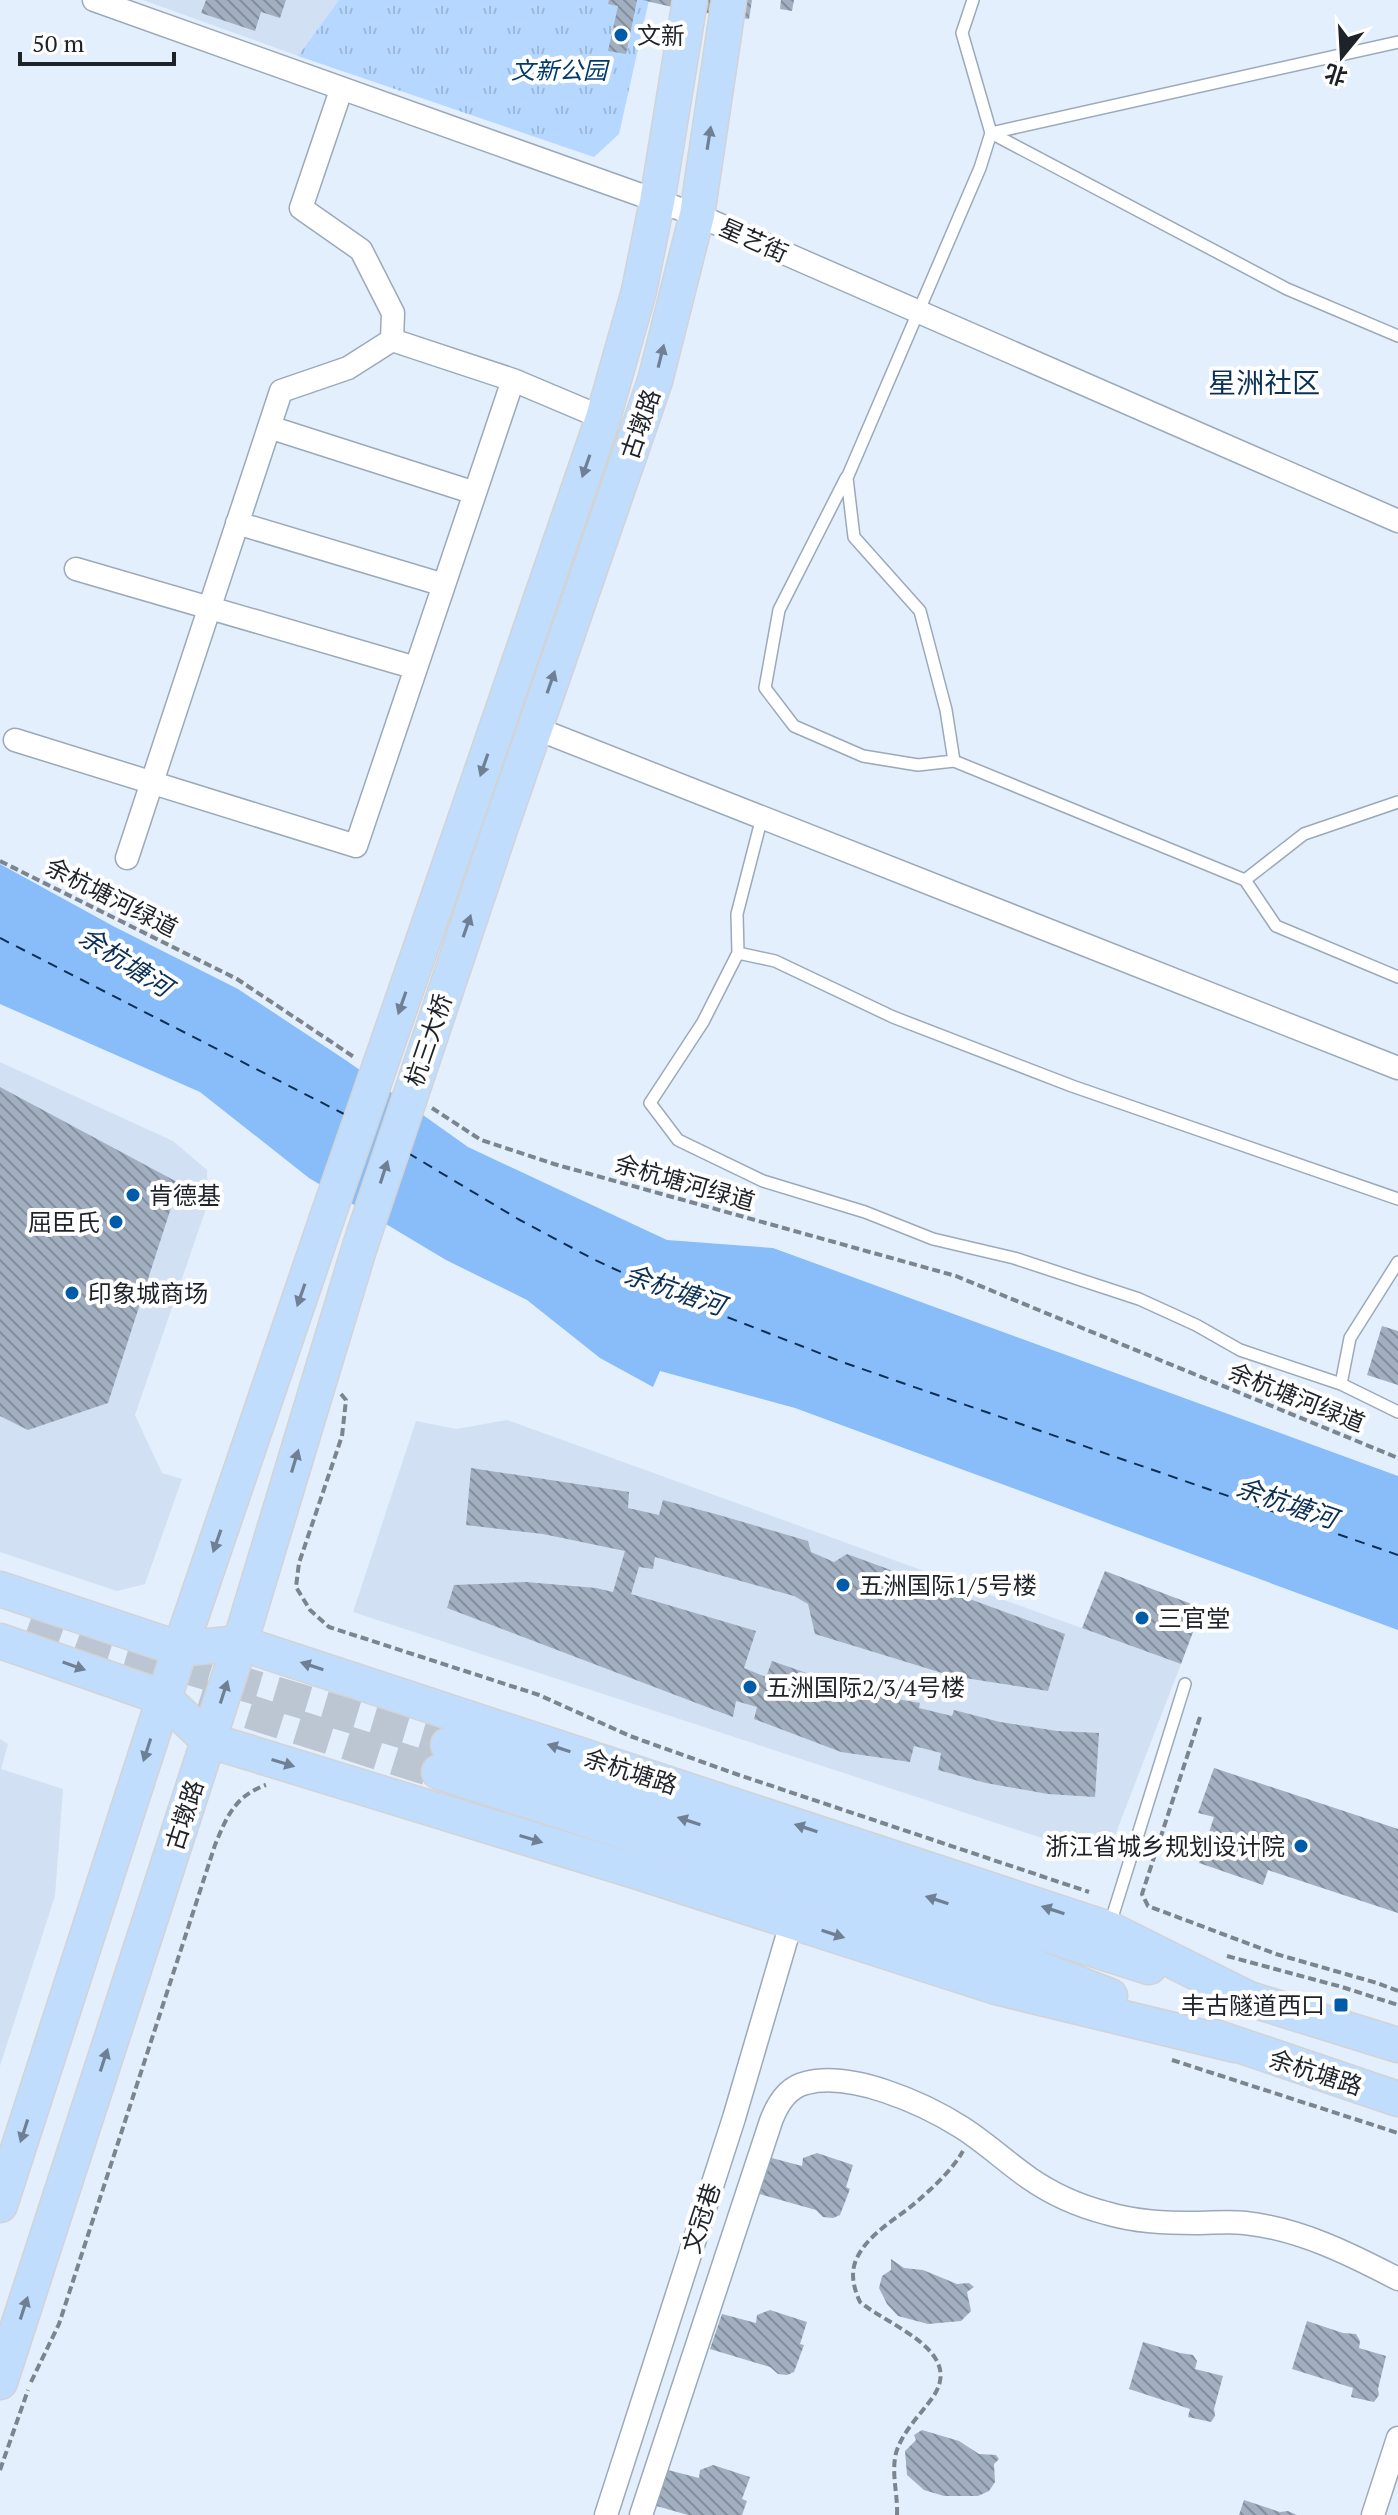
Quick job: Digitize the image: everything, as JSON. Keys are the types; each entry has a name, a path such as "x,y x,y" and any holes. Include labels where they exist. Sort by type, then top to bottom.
{"main road":[{"name":"古墩路","path":"464,823 603,418 639,291 690,0"},
{"name":"古墩路","path":"498,835 655,381 697,215 729,0"},
{"name":"杭三大桥","path":"180,1649 464,823"},
{"name":"杭三大桥","path":"360,1246 498,835"},
{"name":"古墩路","path":"0,2382 240,1643 360,1246"},
{"name":"余杭塘路","path":"0,1589 180,1649 240,1643 1112,1918 1251,2000"},
{"name":"余杭塘路","path":"0,1641 164,1698 208,1740 792,1920 996,1987 1235,2045"},
{"path":"0,2205 180,1649"},
{"name":"余杭塘路","path":"1398,2045 443,1759 986,1948 1235,2045 1398,2099"}],"street":[{"name":"星艺街","path":"94,0 697,215 1398,521"},
{"path":"341,90 301,208 361,250 393,313 392,340"},
{"path":"392,340 513,380 603,418"},
{"path":"127,858 281,391 348,368 392,340"},
{"path":"15,740 356,846 513,380"},
{"path":"269,427 475,493"},
{"path":"237,523 444,585"},
{"path":"76,569 416,668"},
{"path":"535,728 1398,1068"},
{"name":"文冠巷","path":"606,2515 734,2118 792,1920"},
{"path":"641,2515 778,2104 789,2092 805,2083 837,2081 879,2089 929,2110 973,2135 1029,2178 1068,2200 1105,2213 1137,2221 1244,2223 1294,2233 1333,2247 1398,2279"},
{"path":"1373,2515 1398,2438"}],"lane":[{"path":"973,0 962,33 991,133 980,168 847,478 779,610 765,688 794,726 863,756 918,765 954,761 1245,880 1276,926 1398,977"},
{"path":"991,133 1398,42"},
{"path":"991,133 1287,289 1398,336"},
{"path":"847,478 854,537 920,611 946,710 954,761"},
{"path":"1245,880 1304,834 1398,802"},
{"path":"762,817 737,914 738,953 703,1022 650,1103 678,1140 763,1181 865,1212 933,1239 1014,1258 1139,1299 1196,1325 1240,1350 1341,1384 1398,1412"},
{"path":"738,953 775,961 893,1017 1072,1086 1398,1199"},
{"path":"1341,1384 1350,1338 1398,1262"},
{"path":"1112,1918 1185,1684"}],"path":[{"name":"余杭塘河绿道","path":"0,861 237,979 356,1058"},
{"name":"余杭塘河绿道","path":"422,1101 481,1140 496,1145 956,1276 1398,1458"},
{"path":"339,1391 346,1400 342,1436 299,1563 296,1587 310,1610 329,1627 539,1695 630,1736 736,1774 1084,1889 1112,1918"},
{"path":"1200,1717 1142,1894 1148,1906 1276,1954 1398,1991"},
{"path":"0,2470 31,2380 59,2324 215,1845"},
{"path":"1221,1954 1398,2005"},
{"path":"897,2515 894,2482 896,2453 904,2435 941,2387 943,2376 940,2364 930,2349 860,2302 853,2276 855,2261 868,2241 923,2197 955,2164 973,2135"}],"shaded area":[{"path":"143,0 339,0 298,56"},
{"path":"0,1062 173,1141 207,1170 208,1203 135,1415 162,1473 182,1479 145,1584 117,1591 0,1552"},
{"path":"507,1420 1181,1664 1106,1859 353,1612 416,1421 456,1429"},
{"path":"0,1739 8,1744 1,1769 63,1789 55,1896 0,2066"}],"green space":[{"name":"文新公园","path":"339,0 649,0 619,134 594,157 298,56"}],"water":[{"name":"余杭塘河","path":"0,864 238,989 468,1147 667,1240 773,1248 1398,1476 1398,1630 795,1408 660,1371 653,1387 600,1358 527,1300 446,1260 309,1178 200,1092 0,1004"}],"building":[{"path":"206,0 286,0 280,18 261,12 255,31 201,13"},
{"path":"609,0 637,0 626,54 608,51 618,6 608,4"},
{"path":"642,0 752,0 749,19"},
{"path":"781,0 794,0 792,11 780,9"},
{"name":"印象城商场","path":"0,1087 179,1183 108,1403 28,1430 0,1416"},
{"path":"1382,1326 1398,1331 1398,1385 1367,1375"},
{"path":"471,1468 629,1492 628,1508 659,1515 663,1500 719,1515 808,1541 811,1552 834,1562 847,1554 1065,1634 1048,1691 952,1676 815,1634 808,1604 794,1596 655,1557 653,1569 639,1567 631,1594 756,1631 744,1668 766,1677 772,1661 867,1694 920,1703 919,1708 952,1716 954,1710 1000,1722 1057,1731 1099,1733 1095,1797 1048,1794 986,1783 938,1770 941,1753 914,1746 910,1762 841,1752 754,1719 757,1707 736,1701 733,1717 447,1608 454,1585 526,1582 613,1592 625,1551 543,1534 466,1525"},
{"name":"三官堂","path":"1105,1571 1202,1608 1181,1664 1082,1628"},
{"name":"浙江省城乡规划设计院","path":"1214,1768 1398,1829 1398,1913 1268,1870 1263,1885 1199,1863 1214,1817 1198,1813"},
{"path":"817,2153 853,2165 846,2187 850,2189 840,2215 823,2217 816,2210 756,2193 768,2157 802,2166 803,2158"},
{"path":"891,2259 904,2268 923,2270 957,2284 969,2283 974,2287 967,2292 971,2311 961,2321 928,2324 898,2316 879,2288 882,2276 891,2270"},
{"path":"770,2310 807,2322 800,2344 804,2345 794,2372 778,2374 770,2367 710,2349 722,2314 756,2323 757,2315"},
{"path":"1307,2321 1356,2334 1360,2341 1359,2348 1386,2356 1379,2395 1374,2402 1351,2397 1353,2388 1292,2369"},
{"path":"1143,2342 1193,2355 1197,2361 1195,2369 1223,2376 1211,2422 1188,2417 1190,2409 1129,2389"},
{"path":"922,2430 959,2441 979,2454 996,2455 999,2459 994,2464 995,2482 989,2491 978,2496 944,2496 924,2490 907,2475 905,2451 916,2440 914,2435"},
{"path":"713,2465 750,2477 742,2499 747,2501 742,2515 688,2515 653,2505 664,2469 699,2478 700,2470"},
{"path":"1244,2500 1280,2512 1297,2515 1239,2515"}],"ferry route":[{"path":"0,938 344,1114"},
{"path":"408,1153 518,1219 595,1260 673,1296 845,1363 1398,1555"}],"tunnel":[{"path":"32,1616 109,1644 448,1745"},
{"path":"152,1681 439,1772"}],"place":[{"name":"文新","path":"621,35"},
{"name":"肯德基","path":"133,1195"},
{"name":"屈臣氏","path":"116,1222"},
{"name":"印象城商场","path":"72,1293"},
{"name":"五洲国际1/5号楼","path":"843,1585"},
{"name":"三官堂","path":"1142,1618"},
{"name":"五洲国际2/3/4号楼","path":"750,1687"},
{"name":"浙江省城乡规划设计院","path":"1301,1846"},
{"name":"丰古隧道西口","path":"1341,2005"}],"district":[{"name":"星洲社区","path":"1264,382"}]}
